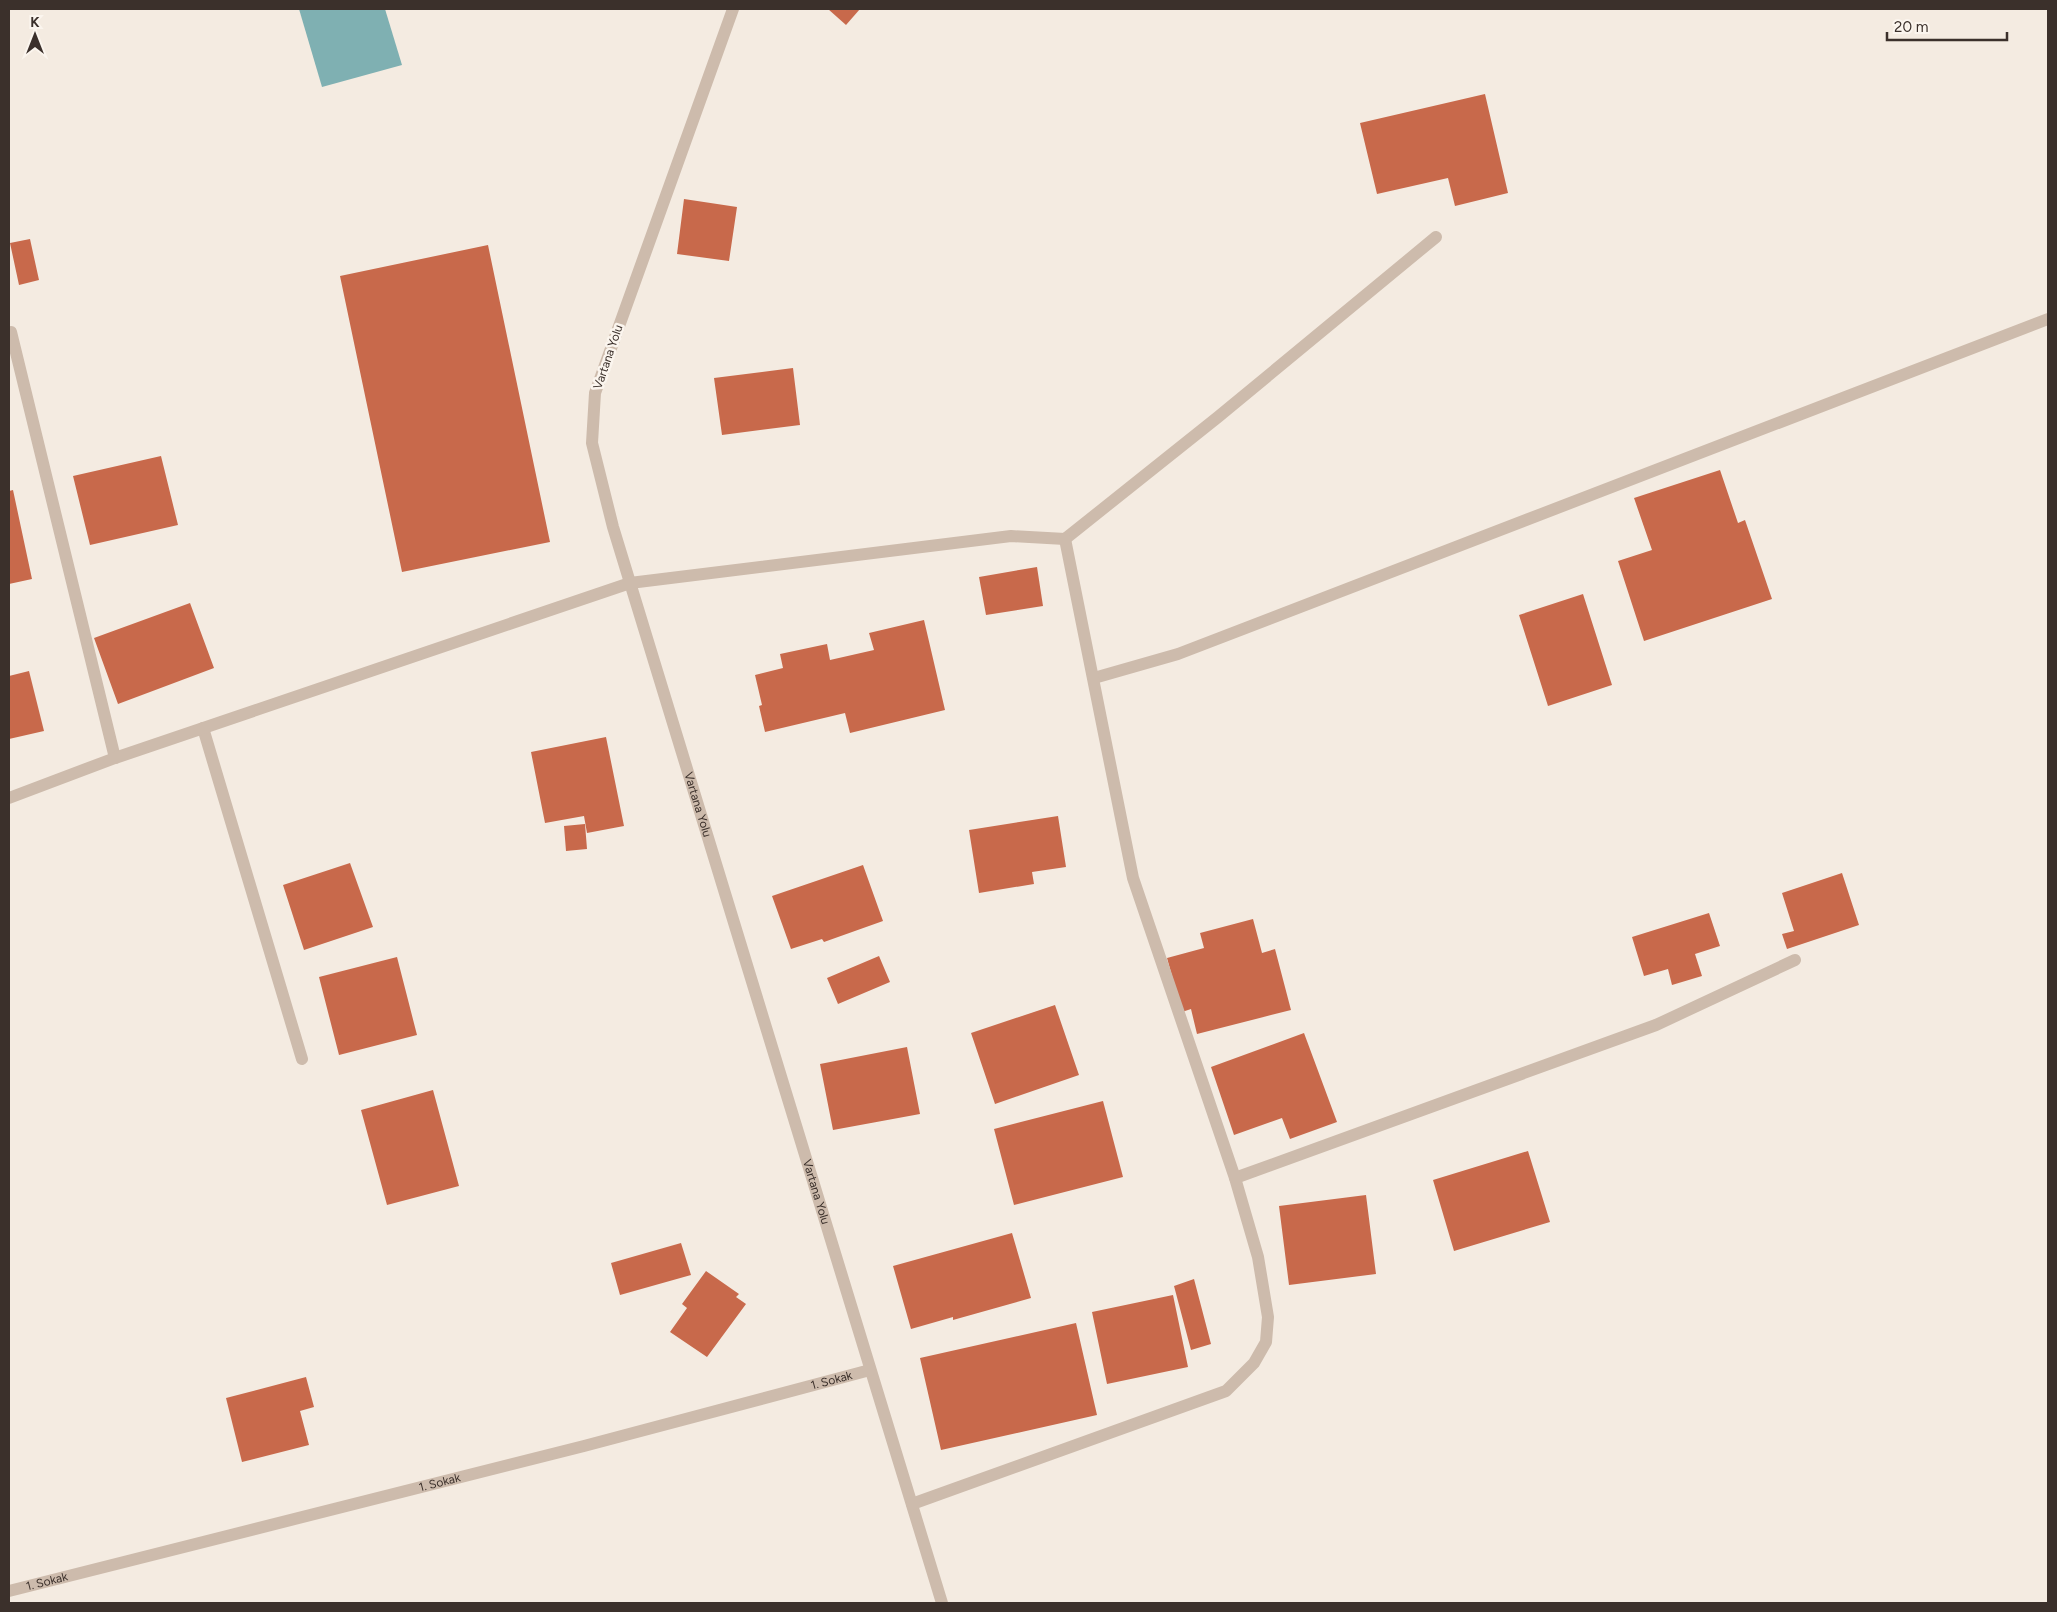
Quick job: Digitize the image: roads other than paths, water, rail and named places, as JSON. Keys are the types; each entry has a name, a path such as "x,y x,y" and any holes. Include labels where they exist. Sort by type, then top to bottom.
{"street":[{"name":"Vartana Yolu","path":"733,9 595,393 592,443 613,527 942,1603"},
{"path":"9,798 115,758 630,583 1011,536 1065,539 1218,417 1436,237"},
{"path":"1094,678 1178,654 2048,319"},
{"path":"11,332 115,758"},
{"path":"912,1504 1226,1391 1254,1364 1266,1342 1268,1317 1258,1257 1235,1178 1133,878 1065,539"},
{"path":"203,728 302,1059"},
{"path":"1235,1178 1656,1025 1795,960"},
{"name":"1. Sokak","path":"9,1591 575,1448 870,1370"}],"water":[{"path":"299,9 385,9 402,65 322,87"}]}
